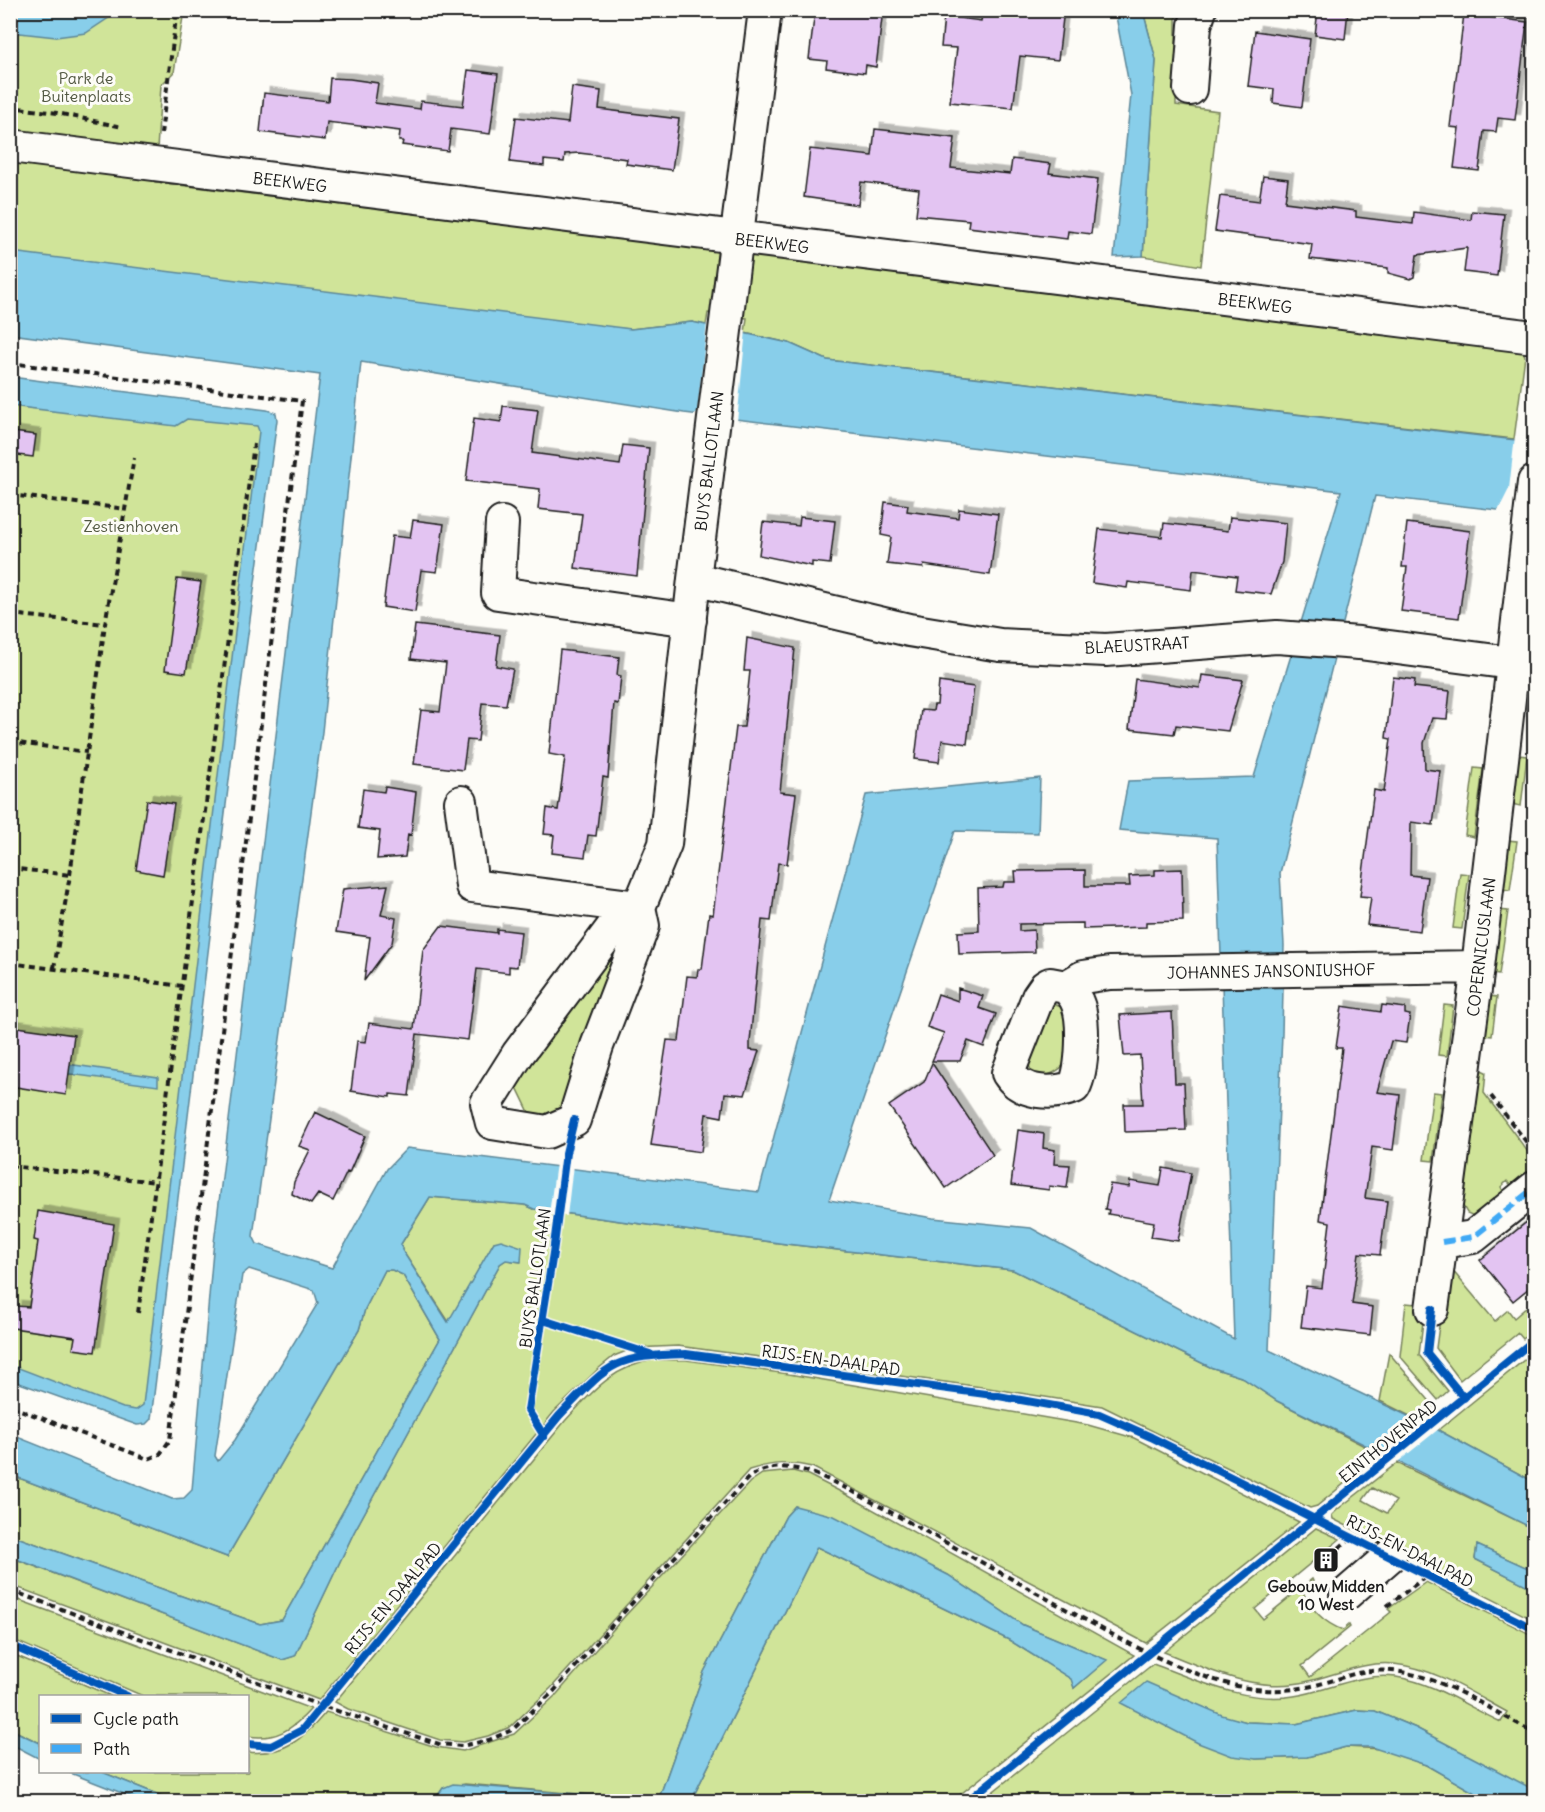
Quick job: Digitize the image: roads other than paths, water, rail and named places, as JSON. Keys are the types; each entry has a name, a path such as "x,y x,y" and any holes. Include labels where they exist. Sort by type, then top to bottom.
{"street":[{"name":"BUYS BALLOTLAAN","path":"639,907 643,926 608,1016 574,1120 547,1132 492,1123 487,1103 518,1054 616,923 639,907 665,844 694,579 737,239 757,14"},
{"path":"1190,89 1195,15"},
{"name":"BEEKWEG","path":"10,146 737,239 1534,337"},
{"name":"COPERNICUSLAAN","path":"1432,1309 1443,1242 1478,968 1524,665 1528,533 1534,482"},
{"path":"502,523 498,593 690,620"},
{"name":"BLAEUSTRAAT","path":"694,579 909,630 1000,645 1106,650 1276,637 1359,643 1524,665"},
{"path":"461,802 472,885 639,907"},
{"name":"JOHANNES JANSONIUSHOF","path":"1066,987 1083,977 1110,973 1478,968"},
{"path":"1443,1242 1473,1237 1534,1188"},
{"path":"1346,1594 1390,1556"}],"water":[{"path":"11,10 119,11 86,33 56,37 11,32"},
{"path":"1115,11 1143,11 1156,60 1143,256 1114,257 1131,95"},
{"path":"11,252 631,329 692,322 789,343 827,360 1534,442 1534,514 1375,496 1280,873 1284,945 1282,1034 1269,1350 1438,1430 1534,1482 1534,1529 1277,1401 1241,1377 1210,1367 1013,1270 786,1244 534,1209 525,1205 430,1197 401,1244 402,1250 448,1322 494,1242 501,1240 522,1247 521,1262 506,1260 500,1264 354,1532 295,1656 282,1660 11,1557 11,1535 260,1624 282,1620 440,1339 403,1275 392,1270 385,1270 365,1309 359,1330 227,1557 11,1475 10,1434 172,1499 184,1498 192,1490 213,1251 320,375 11,334","holes":["361,362 684,413 1341,491 1254,777 1128,781 1119,830 1217,838 1234,1339 1031,1228 933,1218 829,1200 955,831 1038,833 1040,778 866,795 759,1192 407,1148 387,1169 332,1268 257,1244 253,1236 322,732","249,1269 314,1290 318,1303 235,1440 218,1461 215,1456 242,1275"]},
{"path":"11,377 267,410 276,413 277,420 236,723 151,1419 146,1424 137,1425 11,1380 11,1365 123,1408 136,1410 143,1405 259,431 257,426 187,419 176,426 11,406"},
{"path":"11,1056 158,1077 158,1086 11,1066"},
{"path":"795,1506 834,1516 948,1575 1023,1625 1107,1660 1074,1688 1071,1679 1009,1640 817,1547 691,1801 658,1801 704,1672 786,1516"},
{"path":"1477,1545 1534,1571 1534,1589 1475,1559"},
{"path":"1146,1682 1222,1715 1247,1722 1296,1724 1357,1710 1375,1711 1416,1728 1525,1785 1534,1791 1534,1801 1489,1801 1426,1765 1371,1747 1346,1747 1307,1757 1256,1759 1232,1756 1198,1743 1121,1703"},
{"path":"10,1729 39,1743 39,1758 11,1744"},
{"path":"71,1773 104,1773 174,1801 142,1801"},
{"path":"453,1784 626,1798 631,1801 508,1802 451,1798 449,1801 434,1801 443,1788"}],"place":[{"name":"Gebouw Midden 10 West","path":"1326,1560"}],"park label":[{"name":"Park de Buitenplaats","path":"86,87"},
{"name":"Zestienhoven","path":"131,526"}]}
